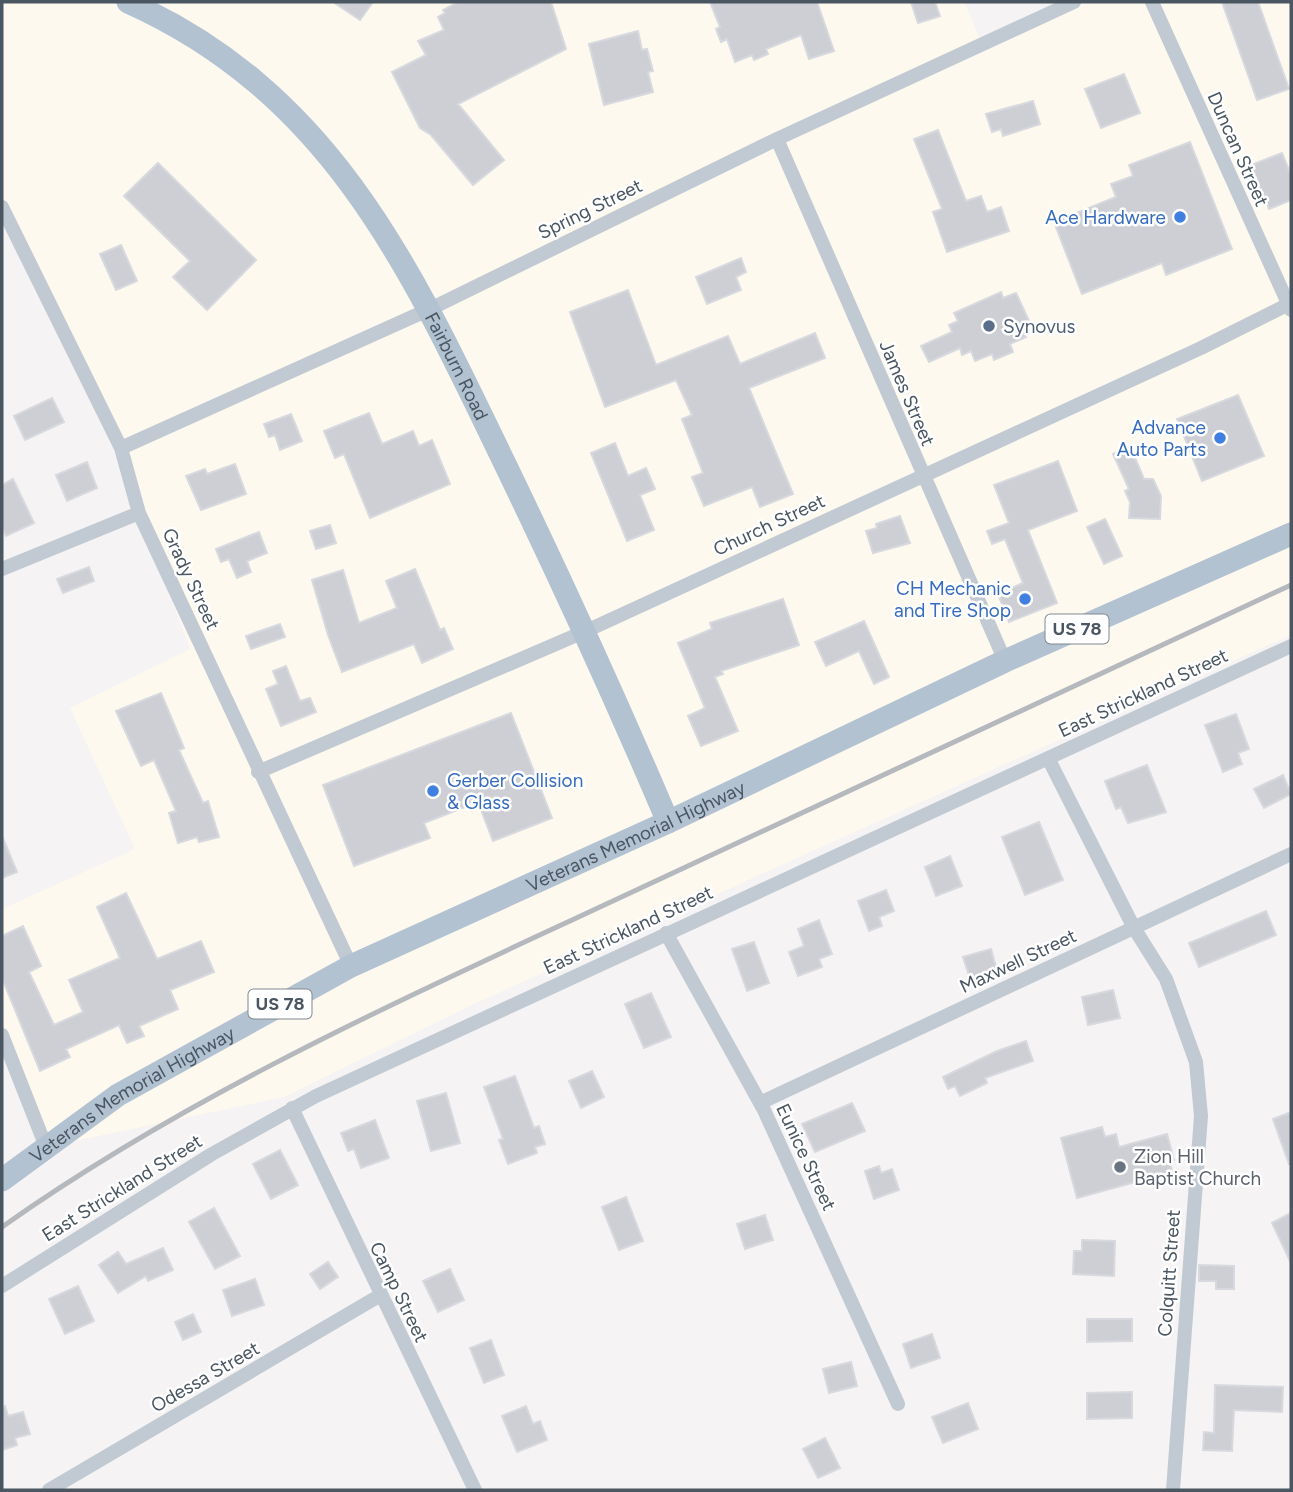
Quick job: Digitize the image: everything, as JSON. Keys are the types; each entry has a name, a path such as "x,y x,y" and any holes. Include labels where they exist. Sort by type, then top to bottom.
{"main road":[{"name":"Fairburn Road","path":"128,2 201,42 256,81 298,118 385,230 430,309 586,631 668,822"},
{"name":"Veterans Memorial Highway","path":"2,1180 129,1089 351,966 668,822 1005,661 1291,534"}],"street":[{"name":"Spring Street","path":"121,448 430,309 777,139 1074,2"},
{"name":"Duncan Street","path":"1152,2 1290,306"},
{"name":"James Street","path":"777,139 1005,661"},
{"name":"Grady Street","path":"2,206 121,448 139,513 351,966"},
{"name":"Church Street","path":"258,772 586,631 1290,306"},
{"path":"2,569 139,513"},
{"name":"East Strickland Street","path":"2,1286 212,1154 292,1108 1291,646"},
{"name":"Colquitt Street","path":"1048,758 1134,928 1166,979 1196,1062 1201,1116 1173,1490"},
{"name":"Maxwell Street","path":"760,1103 1291,854"},
{"name":"Eunice Street","path":"666,933 760,1103 898,1404"},
{"path":"2,1035 47,1147"},
{"name":"Camp Street","path":"292,1108 379,1296 475,1490"},
{"name":"Odessa Street","path":"49,1490 379,1296"}],"shaded area":[{"path":"2,2 964,2 982,44 1074,2 1291,2 1291,635 476,1003 284,1097 46,1147 2,1027 2,909 135,849 70,708 190,649 139,513 121,448 2,207"}],"building":[{"path":"333,2 373,2 360,20"},
{"path":"458,2 551,2 566,49 458,104 504,160 473,185 431,135 420,128 392,72 426,55 418,41 444,30 438,17 445,13 443,10"},
{"path":"710,2 817,2 834,51 809,59 801,35 766,49 768,54 754,60 752,55 735,62 727,39 721,42 716,29 720,27"},
{"path":"911,2 935,2 940,16 918,23"},
{"path":"1222,2 1258,2 1289,89 1257,100"},
{"path":"638,31 642,50 647,49 653,71 648,72 653,92 604,105 589,44"},
{"path":"1124,74 1140,113 1101,128 1085,89"},
{"path":"1033,101 1040,124 1003,136 1001,129 992,132 986,114"},
{"path":"938,130 966,201 981,196 987,212 1001,207 1009,231 947,252 933,212 942,209 914,139"},
{"path":"1190,142 1232,249 1166,275 1162,263 1082,294 1054,222 1116,197 1111,184 1133,176 1129,165"},
{"path":"1282,153 1291,175 1291,200 1269,209 1251,165"},
{"path":"158,163 256,260 207,310 173,277 190,261 124,196"},
{"path":"121,245 137,281 116,290 100,254"},
{"path":"741,258 746,272 736,277 741,290 707,304 696,277"},
{"path":"628,290 656,365 728,336 740,364 815,333 825,358 749,388 793,494 760,507 752,487 704,506 692,477 703,473 682,419 692,415 676,380 605,407 570,312"},
{"path":"1001,292 1003,298 1016,293 1031,325 1022,328 1026,337 1010,344 1013,352 994,360 992,354 975,361 971,351 962,355 960,348 929,362 921,346 952,332 949,325 958,321 954,313"},
{"name":"Advance Auto Parts","path":"1238,395 1264,456 1202,481 1177,419"},
{"path":"52,398 64,422 25,440 14,416"},
{"path":"369,413 382,444 413,431 419,446 432,440 450,484 370,518 344,454 335,458 324,431"},
{"path":"291,414 302,441 280,450 275,435 269,437 264,424"},
{"path":"615,443 628,476 646,468 655,489 640,495 654,530 627,541 591,453"},
{"path":"1130,446 1144,479 1153,479 1161,496 1160,519 1129,518 1130,502 1125,491 1129,489 1113,454"},
{"path":"1058,461 1077,511 1028,530 1057,603 1009,622 998,594 1023,583 1005,539 992,544 987,531 1009,523 994,485"},
{"path":"87,462 97,488 67,501 56,475"},
{"path":"235,464 246,494 201,510 186,476 205,469 207,474"},
{"path":"13,479 34,523 6,536 2,527 2,485"},
{"path":"900,516 910,543 873,553 866,531 877,528 876,524"},
{"path":"1105,519 1122,556 1104,564 1087,527"},
{"path":"330,525 336,543 316,549 310,531"},
{"path":"259,532 267,553 247,561 251,572 237,578 229,559 221,562 216,549"},
{"path":"89,567 94,581 63,593 57,579"},
{"path":"415,569 440,630 444,628 453,649 422,663 414,644 342,672 312,580 343,570 359,623 397,608 386,581"},
{"path":"783,599 799,645 721,671 723,674 715,677 738,731 701,746 688,716 705,708 678,643 712,629 710,623"},
{"path":"864,621 889,677 874,684 859,651 826,666 815,642"},
{"path":"280,624 285,637 251,649 246,636"},
{"path":"286,666 300,701 310,698 316,712 281,726 266,689 278,684 273,671"},
{"path":"161,693 184,748 179,750 203,803 208,801 219,837 199,842 197,837 178,843 169,813 176,811 154,760 141,766 116,711"},
{"name":"Gerber Collision & Glass","path":"511,713 552,818 493,841 478,802 424,823 430,838 354,866 323,785"},
{"path":"1236,714 1249,749 1238,753 1242,764 1223,772 1205,725"},
{"path":"1147,765 1166,812 1128,823 1121,807 1116,809 1105,781"},
{"path":"1283,775 1291,794 1264,808 1254,789"},
{"path":"1039,822 1063,880 1025,895 1002,837"},
{"path":"2,836 17,872 2,878"},
{"path":"950,856 962,886 936,896 925,867"},
{"path":"886,890 894,911 879,917 882,926 869,931 858,901"},
{"path":"126,893 157,959 201,941 214,972 170,990 178,1009 139,1026 144,1036 127,1043 119,1025 66,1049 70,1057 40,1071 2,978 2,936 23,926 41,966 29,972 54,1025 83,1012 69,980 120,958 97,907"},
{"path":"1266,911 1276,935 1199,967 1189,943"},
{"path":"819,920 832,954 819,959 822,967 798,976 789,952 804,946 798,929"},
{"path":"754,942 769,983 747,991 732,949"},
{"path":"991,949 998,974 971,982 963,957"},
{"path":"1113,990 1120,1018 1088,1025 1082,997"},
{"path":"651,993 671,1037 644,1048 625,1004"},
{"path":"1026,1041 1033,1061 985,1078 987,1083 960,1096 955,1086 948,1089 943,1077 997,1051"},
{"path":"592,1071 604,1097 581,1108 569,1081"},
{"path":"515,1076 534,1128 539,1126 545,1144 535,1147 537,1153 508,1164 499,1140 503,1139 484,1087"},
{"path":"446,1093 460,1143 431,1151 417,1101"},
{"path":"852,1103 865,1131 815,1152 802,1124"},
{"path":"1291,1112 1291,1163 1289,1164 1273,1119"},
{"path":"375,1120 389,1158 361,1168 354,1149 348,1151 341,1133"},
{"name":"Zion Hill Baptist Church","path":"1102,1127 1105,1137 1116,1134 1119,1147 1167,1134 1174,1160 1170,1161 1172,1172 1077,1198 1061,1138"},
{"path":"280,1150 298,1185 271,1199 253,1164"},
{"path":"879,1166 881,1173 892,1169 899,1190 874,1199 865,1171"},
{"path":"626,1197 643,1241 619,1250 602,1207"},
{"path":"214,1208 240,1256 215,1269 189,1222"},
{"path":"1291,1213 1291,1263 1272,1223"},
{"path":"765,1215 773,1240 745,1249 737,1224"},
{"path":"1082,1240 1115,1241 1114,1276 1073,1274 1074,1251 1082,1251"},
{"path":"163,1248 173,1270 148,1281 146,1276 118,1293 99,1265 118,1252 126,1264"},
{"path":"328,1262 338,1277 320,1289 310,1274"},
{"path":"1199,1265 1234,1266 1234,1289 1216,1289 1216,1281 1199,1281"},
{"path":"450,1269 464,1300 438,1312 423,1281"},
{"path":"255,1279 264,1305 232,1316 223,1290"},
{"path":"78,1286 94,1321 65,1334 49,1299"},
{"path":"193,1314 201,1332 183,1340 175,1322"},
{"path":"1087,1319 1132,1319 1132,1341 1087,1342"},
{"path":"932,1334 940,1358 911,1368 903,1344"},
{"path":"491,1340 504,1375 484,1383 470,1348"},
{"path":"851,1362 857,1386 829,1393 823,1369"},
{"path":"1215,1385 1283,1387 1282,1412 1234,1410 1232,1451 1203,1450 1204,1432 1214,1433"},
{"path":"1132,1392 1132,1418 1087,1419 1087,1393"},
{"path":"968,1403 978,1429 943,1443 932,1417"},
{"path":"5,1406 8,1416 23,1412 30,1434 15,1438 17,1445 2,1450 2,1407"},
{"path":"526,1406 533,1424 540,1421 547,1440 517,1452 502,1416"},
{"path":"825,1438 840,1468 818,1478 803,1449"}],"railway":[{"path":"2,1227 74,1178 149,1133 224,1090 378,1011 1291,585"}],"place":[{"name":"Ace Hardware","path":"1180,217"},
{"name":"Synovus","path":"989,326"},
{"name":"Advance Auto Parts","path":"1220,438"},
{"name":"CH Mechanic and Tire Shop","path":"1025,599"},
{"name":"Gerber Collision & Glass","path":"433,791"},
{"name":"Zion Hill Baptist Church","path":"1120,1167"}]}
